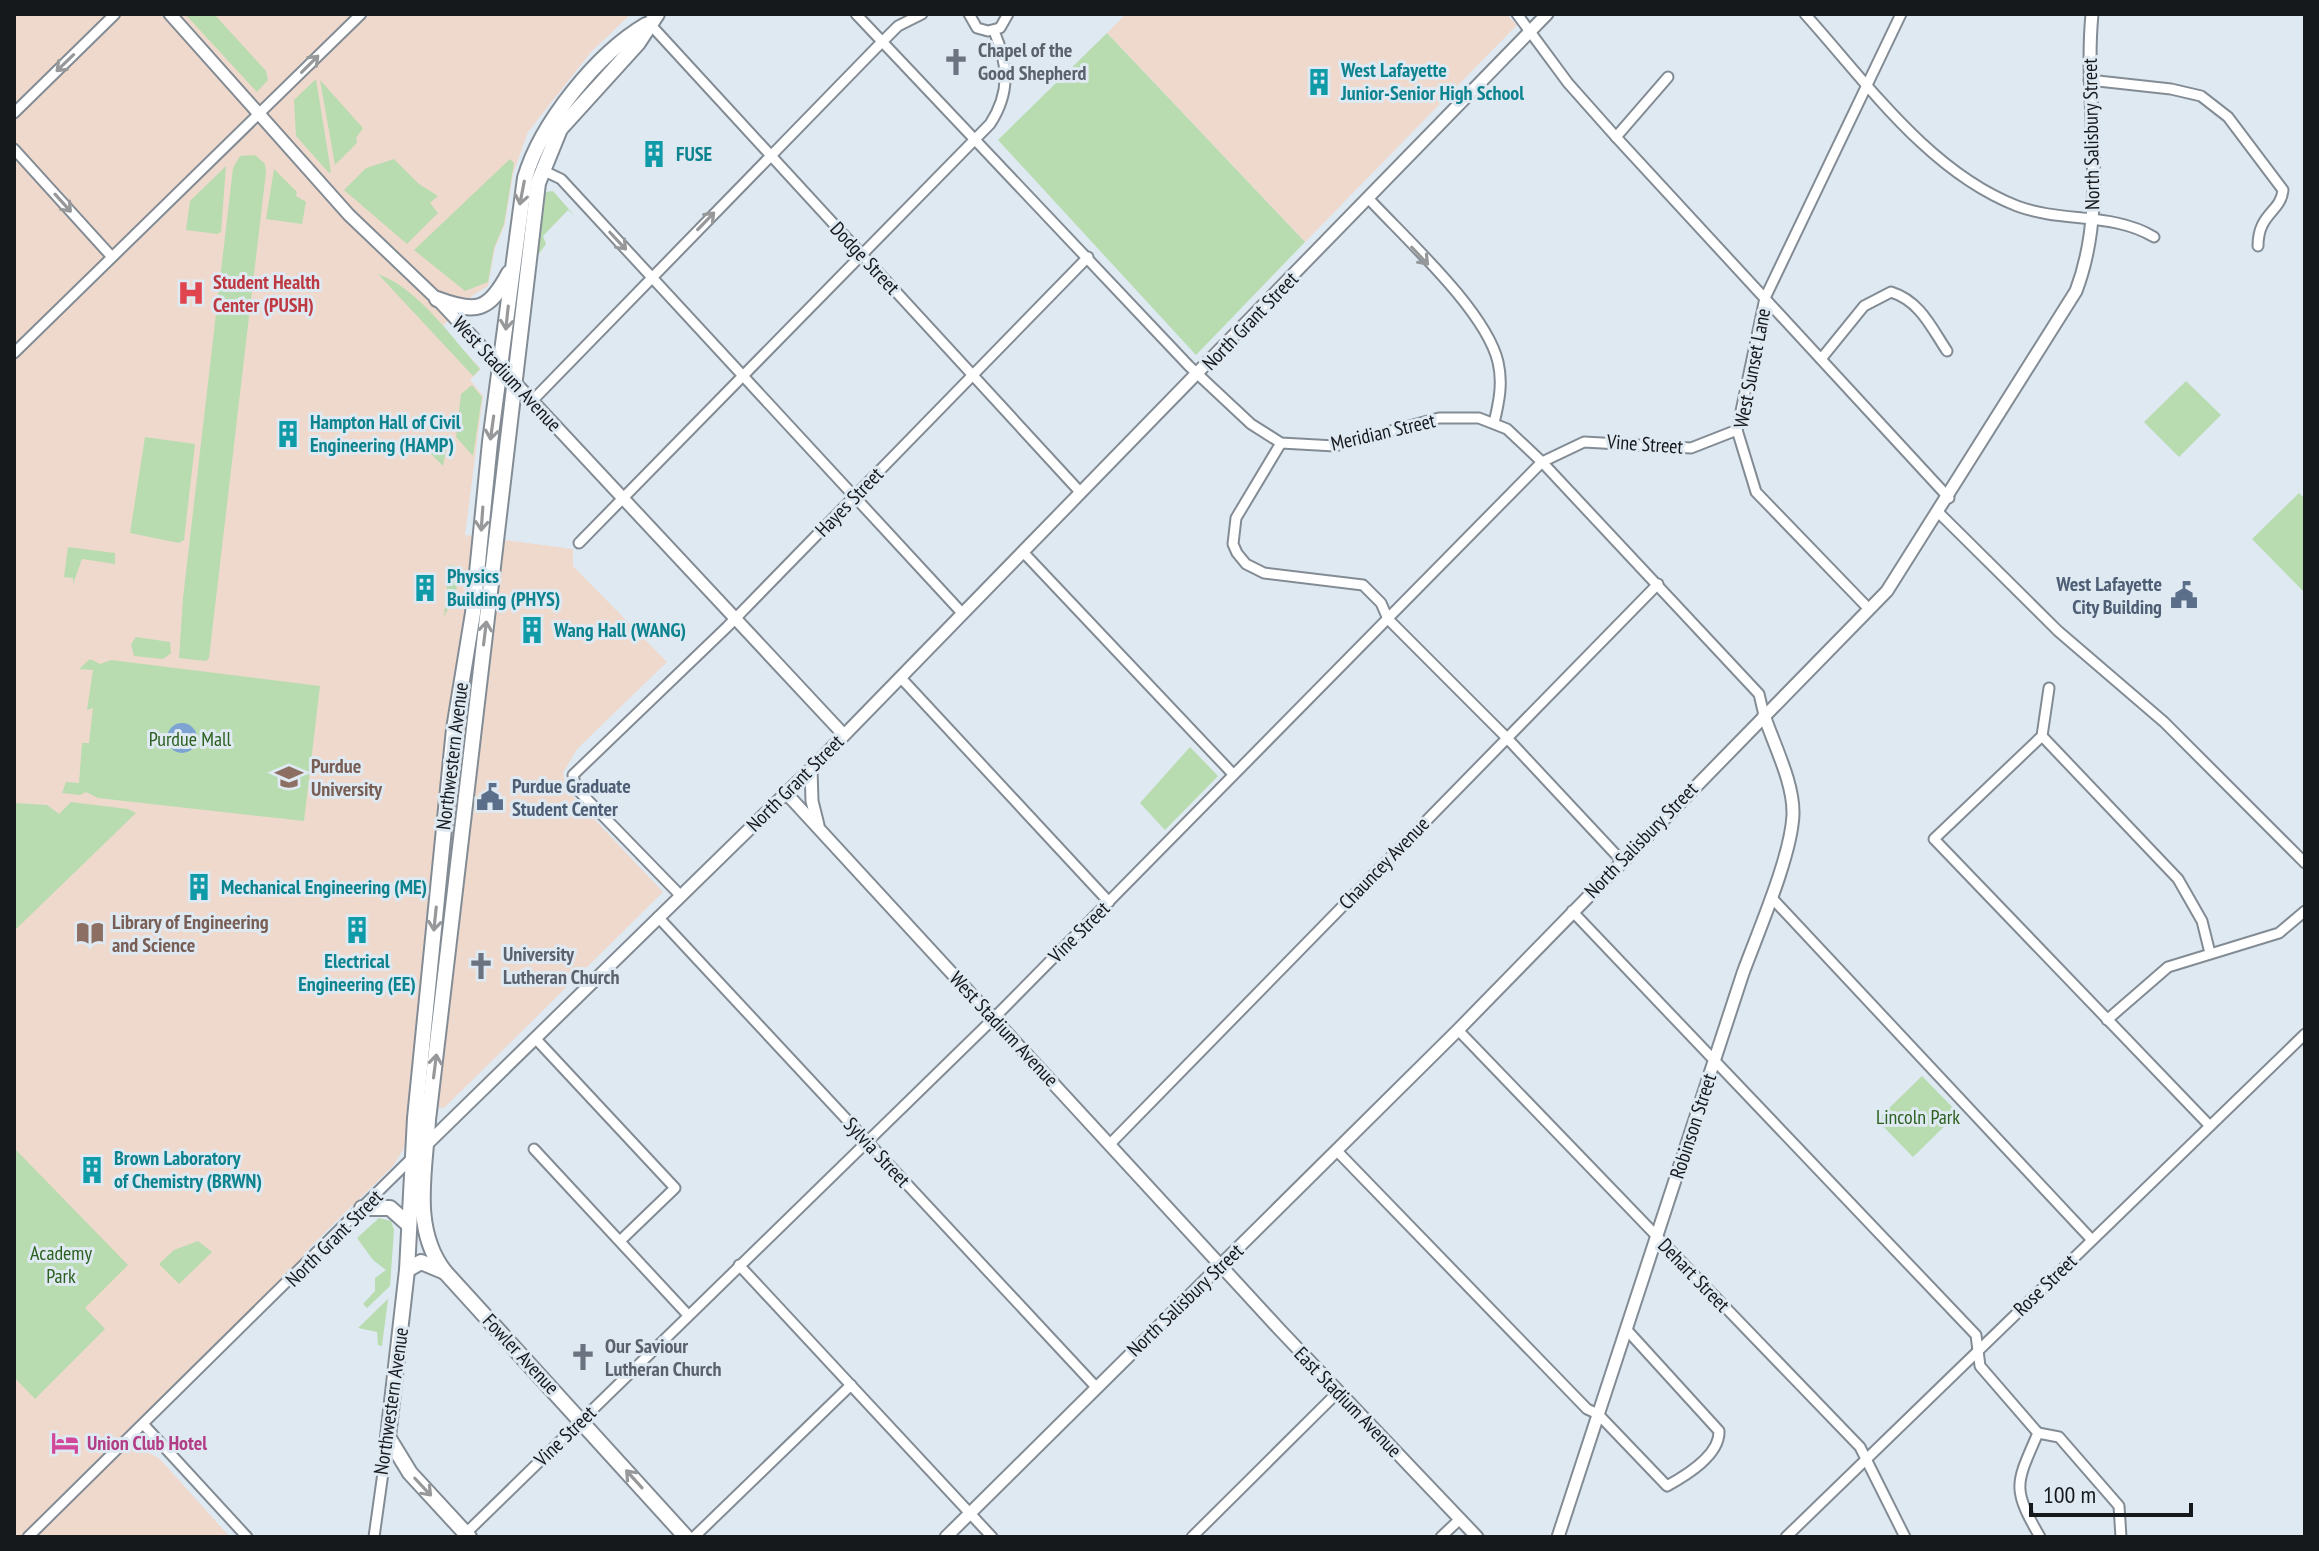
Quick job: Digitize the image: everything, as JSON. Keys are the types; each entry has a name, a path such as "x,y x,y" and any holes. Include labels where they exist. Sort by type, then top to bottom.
{"main road":[{"name":"Northwestern Avenue","path":"427,1144 542,170 550,145 566,120 638,43 653,18"},
{"name":"Northwestern Avenue","path":"388,1437 407,1270 412,1158 454,729 473,613 521,196 538,143 570,97 630,34 653,18"},
{"path":"437,299 460,308 482,307 496,296 511,269"},
{"name":"Fowler Avenue","path":"427,1144 423,1222 431,1251 445,1272 582,1419 686,1537"},
{"path":"362,1208 390,1208 409,1225"},
{"path":"407,1270 421,1262 445,1272"},
{"path":"388,1437 410,1473 466,1536"}],"street":[{"path":"14,113 115,14"},
{"name":"West Stadium Avenue","path":"170,14 349,215 437,299 844,735"},
{"path":"14,353 361,14"},
{"path":"856,14 1198,375 1251,424 1281,443 1236,518 1233,544 1246,564 1264,573 1363,585 1381,603 1388,619 1506,737 1621,860"},
{"path":"532,401 898,26 922,14"},
{"path":"969,14 977,28 994,31 1004,24 1008,14"},
{"path":"1517,14 1568,83 1616,137 1949,498"},
{"name":"North Grant Street","path":"28,1537 811,769 1547,14"},
{"path":"1805,14 1916,139 1962,178 2021,207 2117,222 2154,237"},
{"name":"West Sunset Lane","path":"1869,609 1756,492 1737,430 1765,298 1901,14"},
{"name":"North Salisbury Street","path":"946,1537 1458,1030 1898,580 2076,291 2088,256 2093,219 2089,80 2092,14"},
{"name":"Dodge Street","path":"653,18 770,155 1081,493"},
{"path":"579,543 745,378 976,140 995,116 1005,87 1003,53 994,31"},
{"path":"1616,137 1668,77"},
{"path":"2089,80 2189,92 2228,117 2283,190 2280,201 2262,221 2258,246"},
{"path":"14,149 112,257"},
{"path":"542,170 561,179 963,614"},
{"path":"1368,198 1472,312 1491,343 1501,380 1494,423"},
{"name":"Hayes Street","path":"681,896 573,784 573,775 735,618 1088,257"},
{"path":"1821,359 1864,306 1891,292 1908,297 1914,303 1947,351"},
{"name":"Meridian Street","path":"1281,443 1335,446 1456,416 1494,423 1507,429 1542,462 1759,694 1764,715"},
{"name":"Vine Street","path":"466,1536 993,1019 1232,773 1542,462 1584,442 1691,448 1737,430"},
{"path":"1939,513 2058,631 2164,722 2305,863"},
{"path":"1023,552 1232,773"},
{"name":"Chauncey Avenue","path":"1111,1143 1658,584"},
{"path":"901,678 1109,902"},
{"path":"2049,688 2042,736 1934,839 2209,1125"},
{"name":"Robinson Street","path":"1558,1537 1771,897 1793,814 1764,715"},
{"path":"2042,736 2178,879 2202,921 2210,953"},
{"path":"811,769 812,801 820,830"},
{"name":"West Stadium Avenue","path":"786,793 1220,1265"},
{"path":"1771,897 2092,1240"},
{"path":"1572,911 1976,1335 1980,1366 2038,1433 2059,1437 2119,1506 2121,1537"},
{"path":"2107,1020 2156,975 2185,960 2279,933 2305,911"},
{"name":"Sylvia Street","path":"658,917 1096,1387"},
{"name":"Dehart Street","path":"1458,1030 1849,1435 1867,1459 1905,1537"},
{"name":"Rose Street","path":"1786,1537 2305,1034"},
{"path":"535,1038 675,1188 620,1241"},
{"path":"534,1149 688,1315"},
{"path":"1336,1150 1587,1409 1598,1414 1667,1486 1709,1455 1720,1441 1714,1422 1626,1329"},
{"path":"739,1265 992,1537"},
{"name":"East Stadium Avenue","path":"1220,1265 1477,1537"},
{"path":"694,1537 851,1385"},
{"path":"1192,1537 1339,1391"},
{"path":"144,1425 247,1537"},
{"path":"2038,1433 2020,1471 2017,1487 2040,1537"},
{"name":"Northwestern Avenue","path":"374,1537 388,1437"},
{"path":"1441,1537 1460,1519"}],"shaded area":[{"name":"Purdue University","path":"14,14 631,14 591,52 528,132 513,174 505,224 495,248 488,286 472,296 442,327 481,369 470,380 483,396 465,535 573,549 573,566 667,662 577,749 563,773 567,790 663,892 444,1108 410,1103 404,1148 393,1166 312,1245 280,1283 127,1432 143,1450 159,1458 230,1537 14,1537"},
{"path":"1126,14 1506,14 1517,25 1305,242 1107,33"}],"green space":[{"path":"185,14 214,14 266,71 268,80 257,92"},
{"path":"1107,33 1305,242 1196,355 998,140"},
{"path":"316,79 329,173 296,136 294,100"},
{"path":"320,80 363,128 356,138 357,143 335,165"},
{"path":"255,155 265,164 266,172 209,658 206,661 179,658 183,598 233,168 240,156"},
{"path":"394,159 419,184 438,196 430,203 438,213 407,244 344,190 366,168"},
{"path":"510,159 514,163 504,224 494,248 488,282 465,291 414,250"},
{"path":"226,166 221,232 186,230 190,201"},
{"path":"274,169 297,192 296,196 306,202 302,224 266,219"},
{"path":"553,191 574,215 568,210 543,236 546,244 538,255 546,192"},
{"path":"378,274 407,291 434,315 480,369 473,376"},
{"path":"2186,381 2221,415 2179,457 2144,422"},
{"path":"472,385 482,397 473,456 456,437 461,394"},
{"path":"439,436 447,444 443,466 418,441"},
{"path":"145,437 195,444 184,540 179,543 130,533"},
{"path":"2299,493 2305,499 2305,593 2252,539"},
{"path":"68,547 115,553 115,564 82,559 73,584 73,578 64,577"},
{"path":"449,565 459,567 456,592 444,617"},
{"path":"136,637 170,642 171,653 163,659 134,656 131,644"},
{"name":"Purdue Mall","path":"90,659 100,664 111,660 320,686 304,821 98,798 86,792 80,795 62,793 66,782 79,783 82,743 89,743 93,708 87,710 93,670 79,669"},
{"path":"1190,747 1218,776 1165,830 1140,803"},
{"path":"71,802 128,809 136,813 14,931 15,803 47,805 59,814"},
{"name":"Lincoln Park","path":"1922,1076 1958,1113 1913,1157 1877,1120"},
{"name":"Academy Park","path":"16,1150 128,1265 85,1308 105,1329 35,1399 14,1377"},
{"path":"379,1218 391,1221 394,1230 390,1286 367,1308 363,1304 375,1291 375,1278 386,1270 373,1260 357,1238"},
{"path":"198,1241 212,1252 179,1284 159,1264 174,1250"},
{"path":"388,1299 382,1346 378,1345 377,1332 358,1328"}],"water":[{"path":"182,723 188,724 196,732 196,744 188,752 182,753 176,752 168,744 167,738 168,732 176,724"}],"place":[{"name":"Chapel of the Good Shepherd","path":"956,62"},
{"name":"West Lafayette Junior-Senior High School","path":"1319,82"},
{"name":"FUSE","path":"654,154"},
{"name":"Student Health Center (PUSH)","path":"191,293"},
{"name":"Hampton Hall of Civil Engineering (HAMP)","path":"288,434"},
{"name":"Physics Building (PHYS)","path":"425,588"},
{"name":"West Lafayette City Building","path":"2184,595"},
{"name":"Wang Hall (WANG)","path":"532,630"},
{"name":"Purdue University","path":"289,777"},
{"name":"Purdue Graduate Student Center","path":"490,797"},
{"name":"Mechanical Engineering (ME)","path":"199,887"},
{"name":"Electrical Engineering (EE)","path":"357,930"},
{"name":"Library of Engineering and Science","path":"90,933"},
{"name":"University Lutheran Church","path":"481,966"},
{"name":"Brown Laboratory of Chemistry (BRWN)","path":"92,1170"},
{"name":"Our Saviour Lutheran Church","path":"583,1357"},
{"name":"Union Club Hotel","path":"65,1443"}]}
